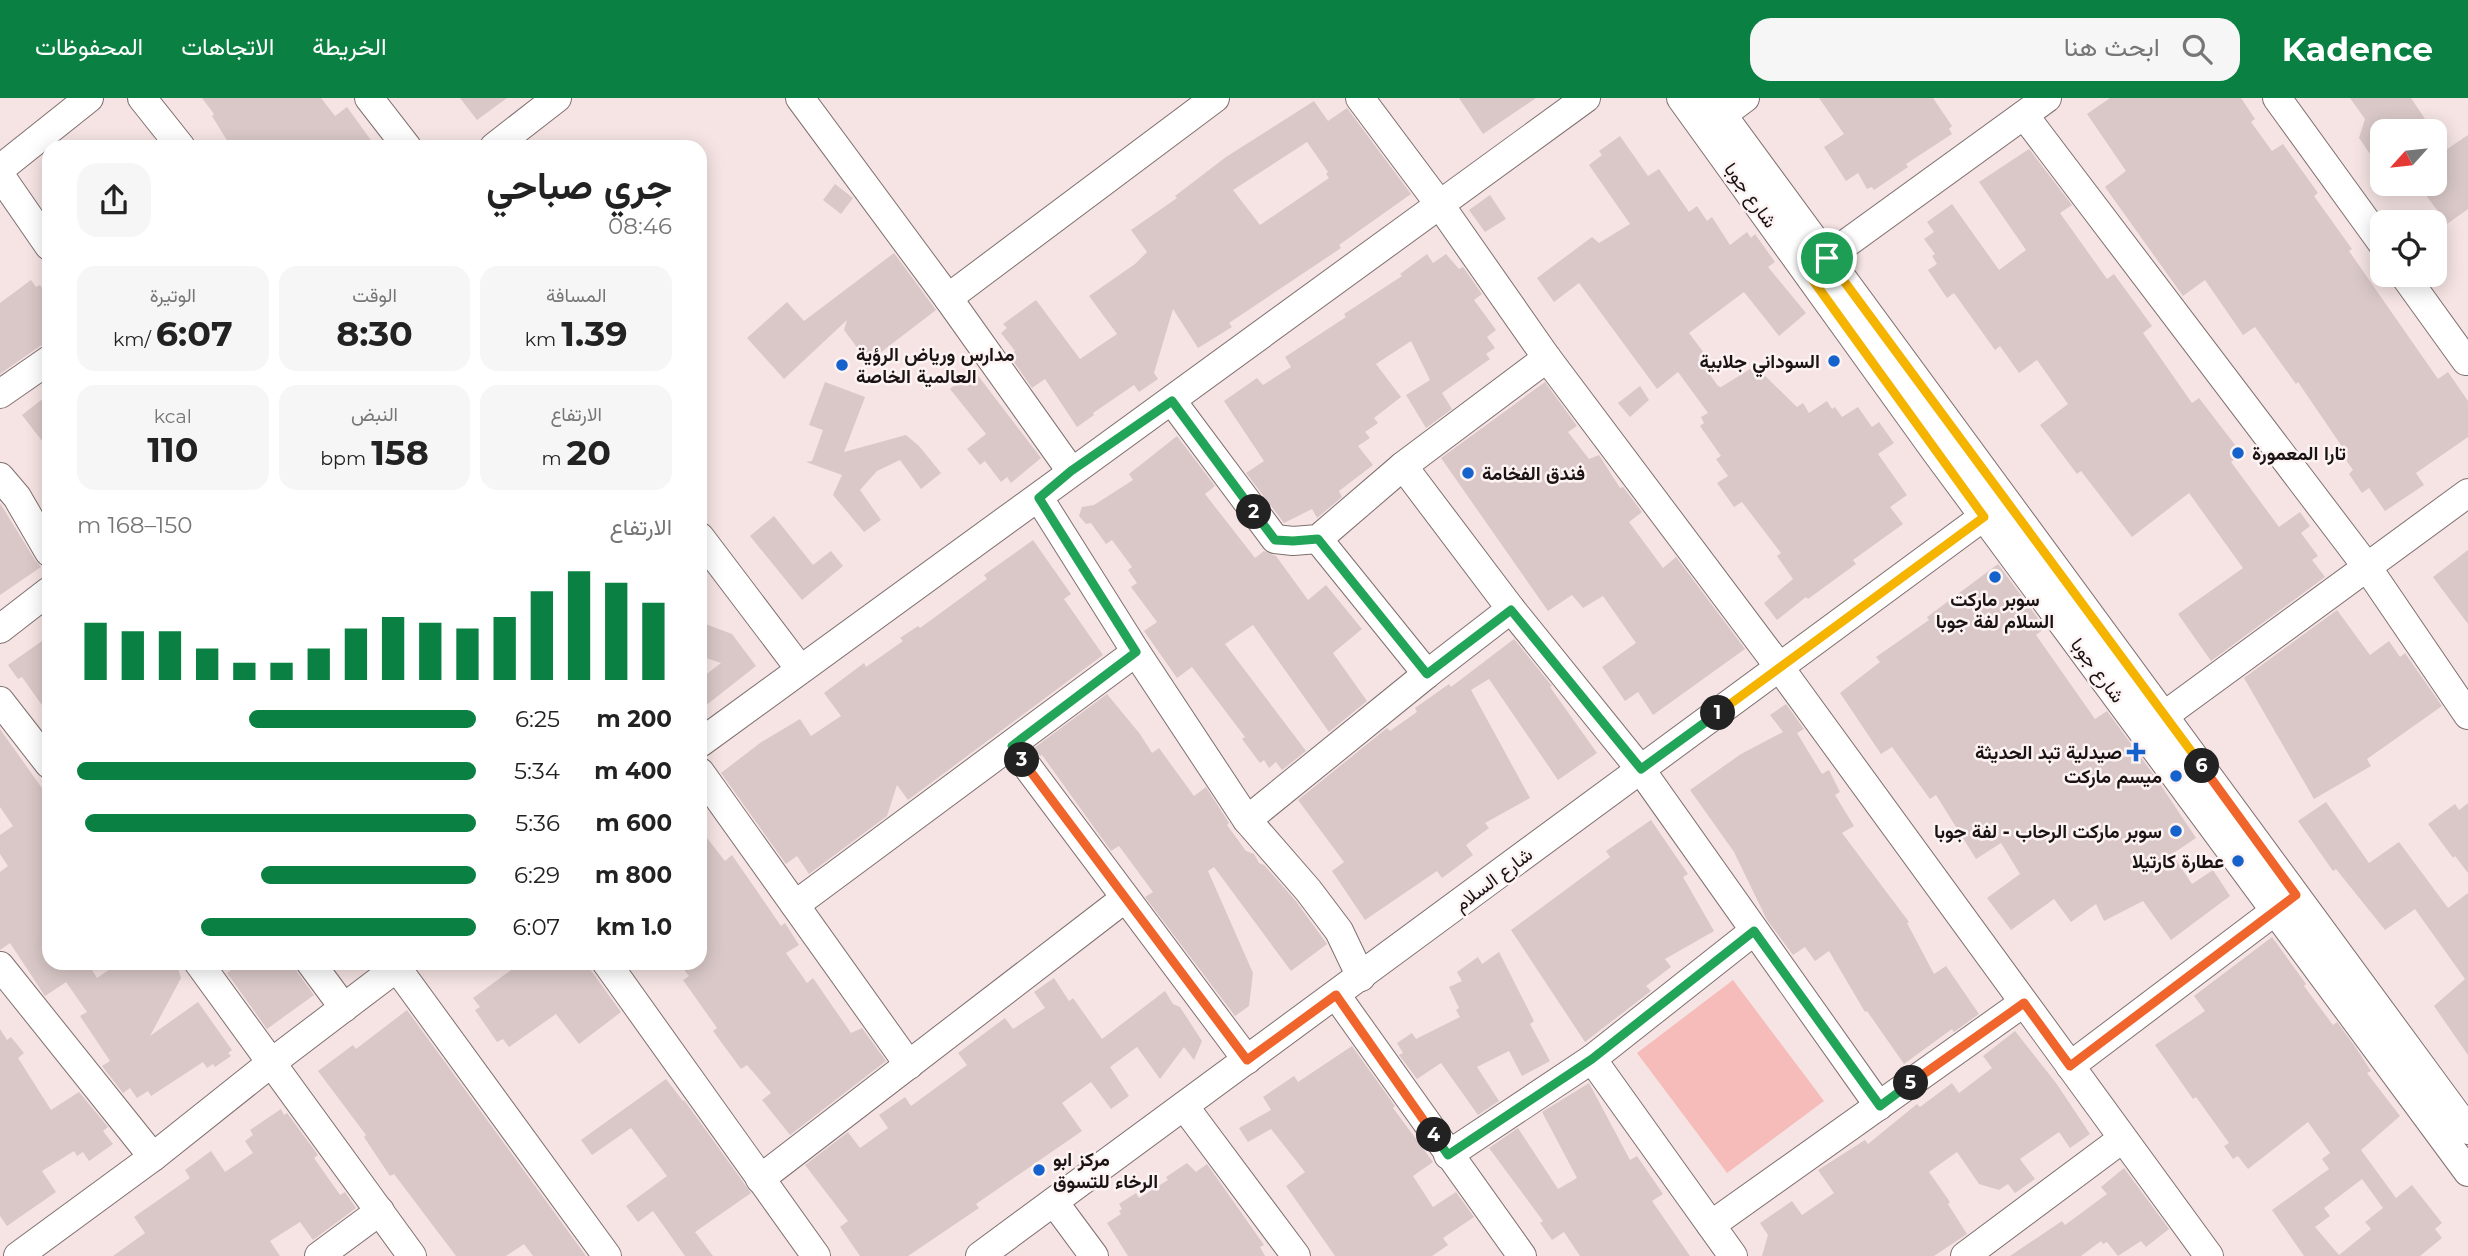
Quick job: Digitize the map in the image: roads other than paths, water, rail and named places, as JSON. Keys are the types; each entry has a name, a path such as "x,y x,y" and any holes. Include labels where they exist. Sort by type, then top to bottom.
{"street":[{"path":"0,169 89,98"},
{"path":"142,98 175,140"},
{"path":"369,98 402,140"},
{"path":"503,140 557,98"},
{"path":"800,98 948,298 1071,471"},
{"path":"948,298 1215,98"},
{"path":"1360,98 1440,205 1547,358 1780,668 2209,1256"},
{"path":"707,738 1586,98"},
{"name":"شارع جوبا","path":"1681,98 1817,265 1994,509 2286,902 2468,1130"},
{"path":"1716,106 1745,98"},
{"path":"1817,265 2047,98"},
{"path":"2277,98 2370,226"},
{"name":"شارع جوبا","path":"1716,106 1817,265"},
{"path":"2024,115 2367,568 2468,715"},
{"path":"0,175 42,236"},
{"path":"2413,287 2466,360 2468,359"},
{"path":"1172,401 1275,540 1318,539 1403,466 1547,358"},
{"path":"0,394 42,365"},
{"path":"1403,466 1511,610 1641,769 1880,1106"},
{"path":"0,477 17,498 42,540"},
{"path":"2165,715 2468,493"},
{"path":"1039,498 1247,820 1308,890 1339,931 1361,977"},
{"name":"شارع جوبا","path":"1994,509 2165,715 2197,781"},
{"name":"شارع السلام","path":"980,1256 1994,509"},
{"path":"1318,539 1427,674"},
{"path":"707,546 800,669"},
{"path":"0,629 42,603"},
{"path":"1247,820 1427,674 1511,610"},
{"path":"794,905 1136,652"},
{"path":"0,701 42,755"},
{"path":"1012,746 1124,900 1247,1060"},
{"path":"707,782 909,1065"},
{"path":"760,1179 1124,900"},
{"path":"2070,1066 2286,902"},
{"name":"شارع جوبا","path":"2286,902 2468,1172"},
{"path":"1448,1155 1592,1059 1754,931"},
{"path":"0,966 153,1157"},
{"path":"204,970 412,1256"},
{"path":"316,970 344,1008"},
{"path":"18,1256 153,1157 394,970"},
{"path":"405,970 607,1256"},
{"path":"612,970 816,1256"},
{"path":"1336,995 1522,1256"},
{"path":"1711,1225 2024,1003"},
{"path":"1592,1059 1733,1256"},
{"path":"1184,1107 1296,1256"},
{"path":"1972,1254 2122,1139"},
{"path":"1054,1202 1094,1256"},
{"path":"318,1256 380,1212"}],"place":[{"name":"السوداني جلابية","path":"1834,361"},
{"name":"مدارس ورياض الرؤية العالمية الخاصة","path":"842,365"},
{"name":"تارا المعمورة","path":"2238,453"},
{"name":"فندق الفخامة","path":"1468,473"},
{"name":"سوبر ماركت السلام لفة جوبا","path":"1995,577"},
{"name":"صيدلية تبد الحديثة","path":"2136,752"},
{"name":"ميسم ماركت","path":"2176,776"},
{"name":"سوبر ماركت الرحاب - لفة جوبا","path":"2176,831"},
{"name":"عطارة كارتيلا","path":"2238,861"},
{"name":"مركز ابو الرخاء للتسوق","path":"1039,1170"}]}
